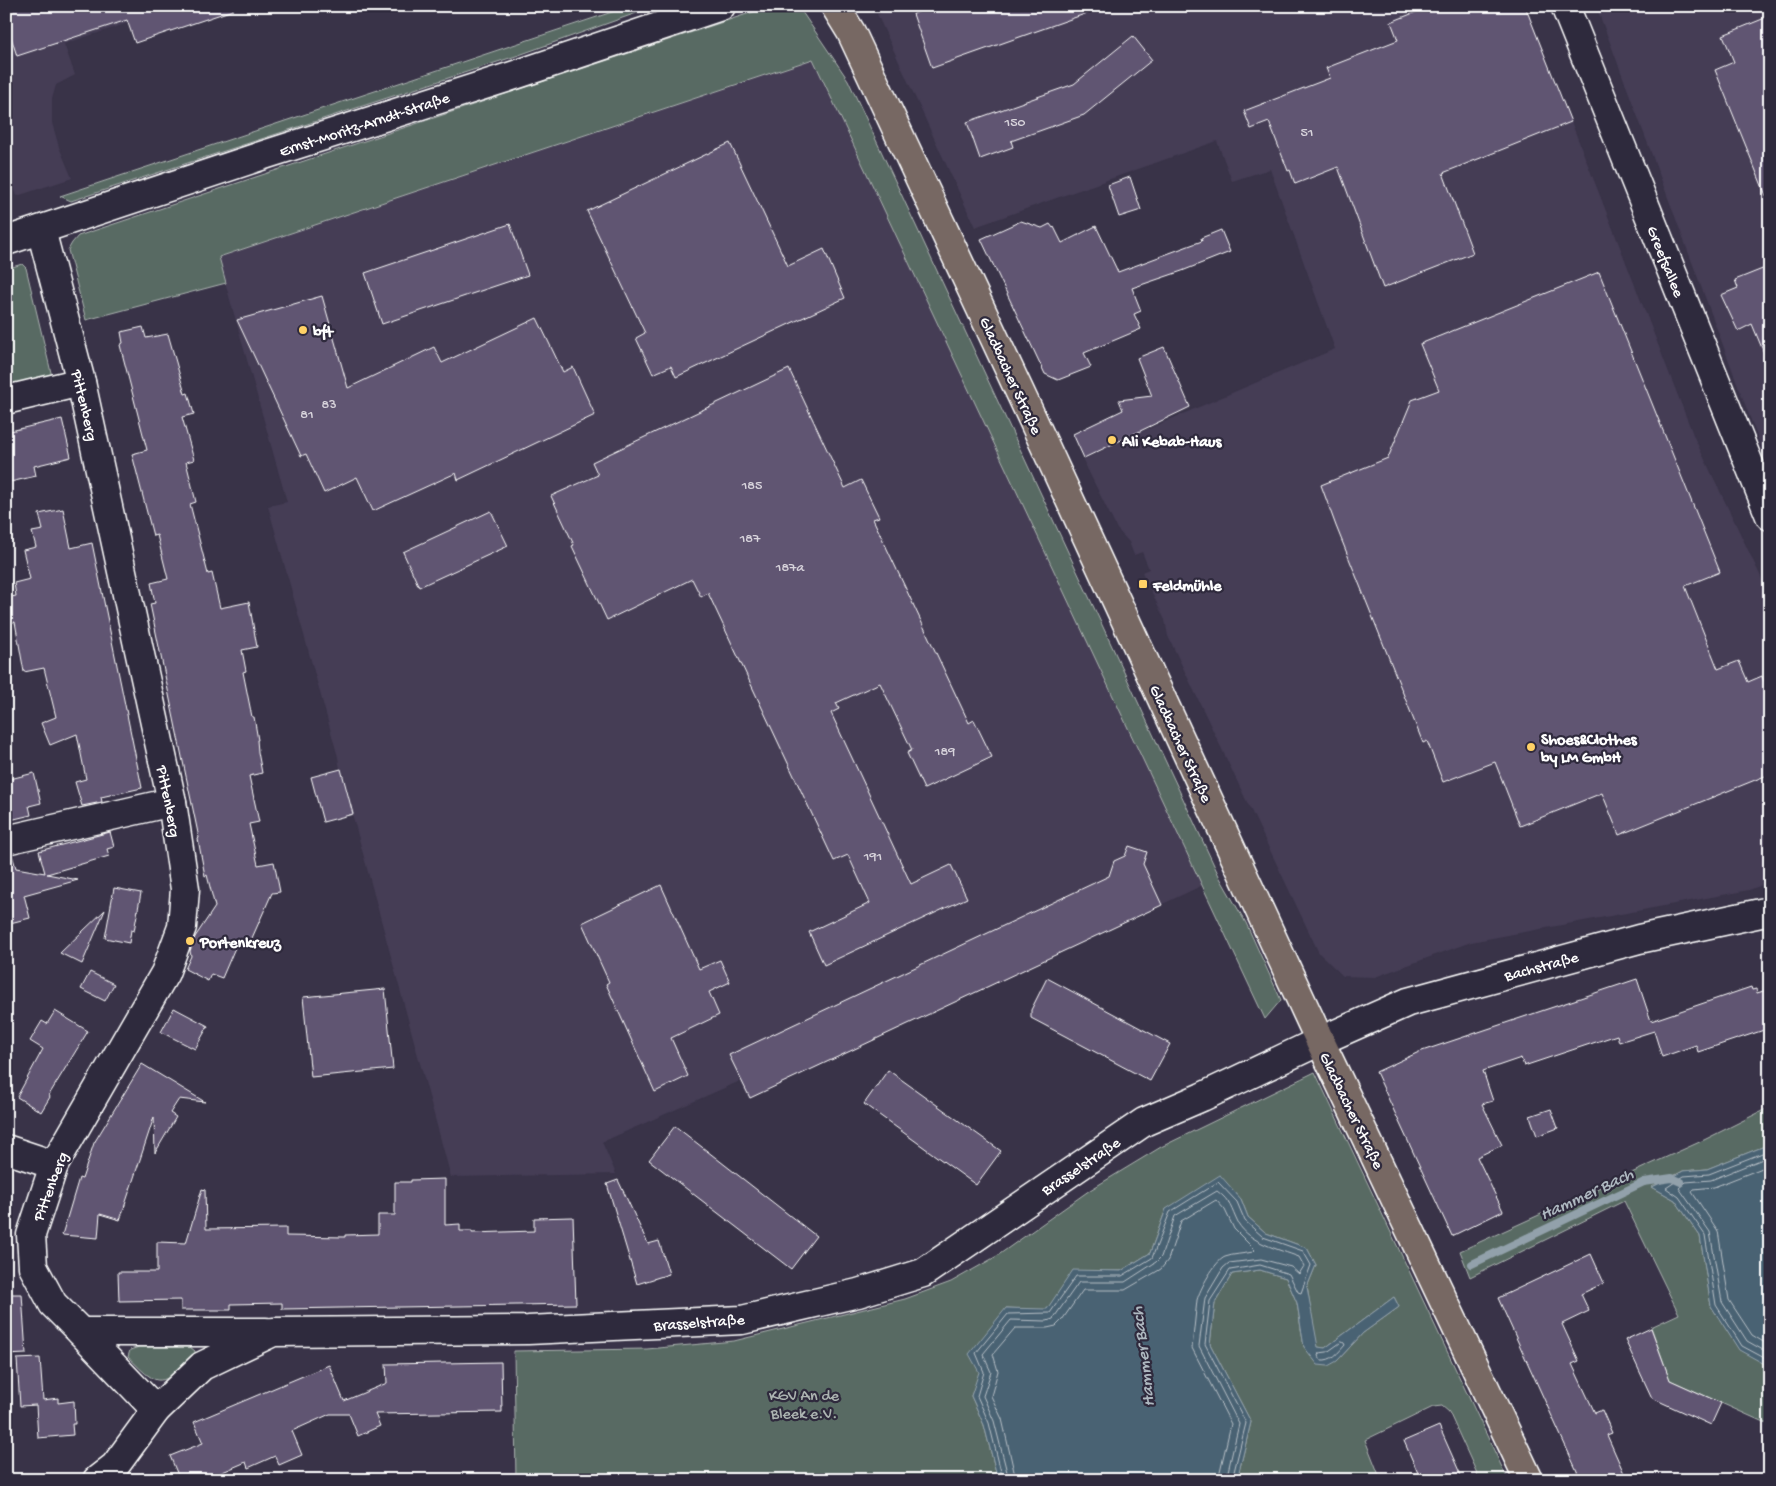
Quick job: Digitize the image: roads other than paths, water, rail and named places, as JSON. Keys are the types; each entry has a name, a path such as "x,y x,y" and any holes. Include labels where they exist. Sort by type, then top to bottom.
{"main road":[{"name":"Gladbacher Straße","path":"835,6 851,32 1320,1040 1529,1480"}],"street":[{"name":"Ernst-Moritz-Arndt-Straße","path":"6,241 721,6"},
{"name":"Greefsallee","path":"1565,6 1770,516"},
{"name":"Pittenberg","path":"42,230 81,382 172,802 185,889 182,927 165,972 54,1165 30,1235 33,1267 53,1304 156,1410"},
{"path":"6,400 81,382"},
{"path":"6,840 172,802"},
{"name":"Bachstraße","path":"1320,1040 1408,1002 1639,938 1770,911"},
{"name":"Brasselstraße","path":"111,1475 156,1410 202,1366 272,1332 528,1330 742,1320 858,1293 923,1273 1144,1122 1202,1097 1320,1040"},
{"path":"6,1149 54,1165"},
{"path":"81,1332 272,1332"}],"water":[{"path":"1770,1144 1770,1367 1739,1350 1711,1306 1700,1236 1675,1200 1652,1187 1683,1171 1707,1169"},
{"path":"1220,1175 1241,1199 1248,1217 1266,1233 1307,1248 1316,1265 1307,1287 1318,1347 1325,1348 1394,1297 1399,1307 1363,1333 1337,1361 1328,1366 1318,1365 1304,1347 1297,1303 1286,1278 1260,1270 1232,1274 1215,1303 1210,1344 1251,1422 1237,1480 998,1480 984,1425 971,1396 979,1372 969,1354 1006,1308 1047,1309 1073,1270 1121,1271 1150,1253 1166,1209"}],"waterway":[{"name":"Hammer Bach","path":"1472,1264 1644,1182 1672,1178 1681,1182"}],"place":[{"name":"bft","path":"303,330"},
{"name":"Ali Kebab-Haus","path":"1112,440"},
{"name":"Feldmühle","path":"1143,584"},
{"name":"Shoes&Clothes by LM GmbH","path":"1531,747"},
{"name":"Portenkreuz","path":"190,941"}],"park label":[{"name":"KGV An de Bleek e.V.","path":"804,1403"}]}
